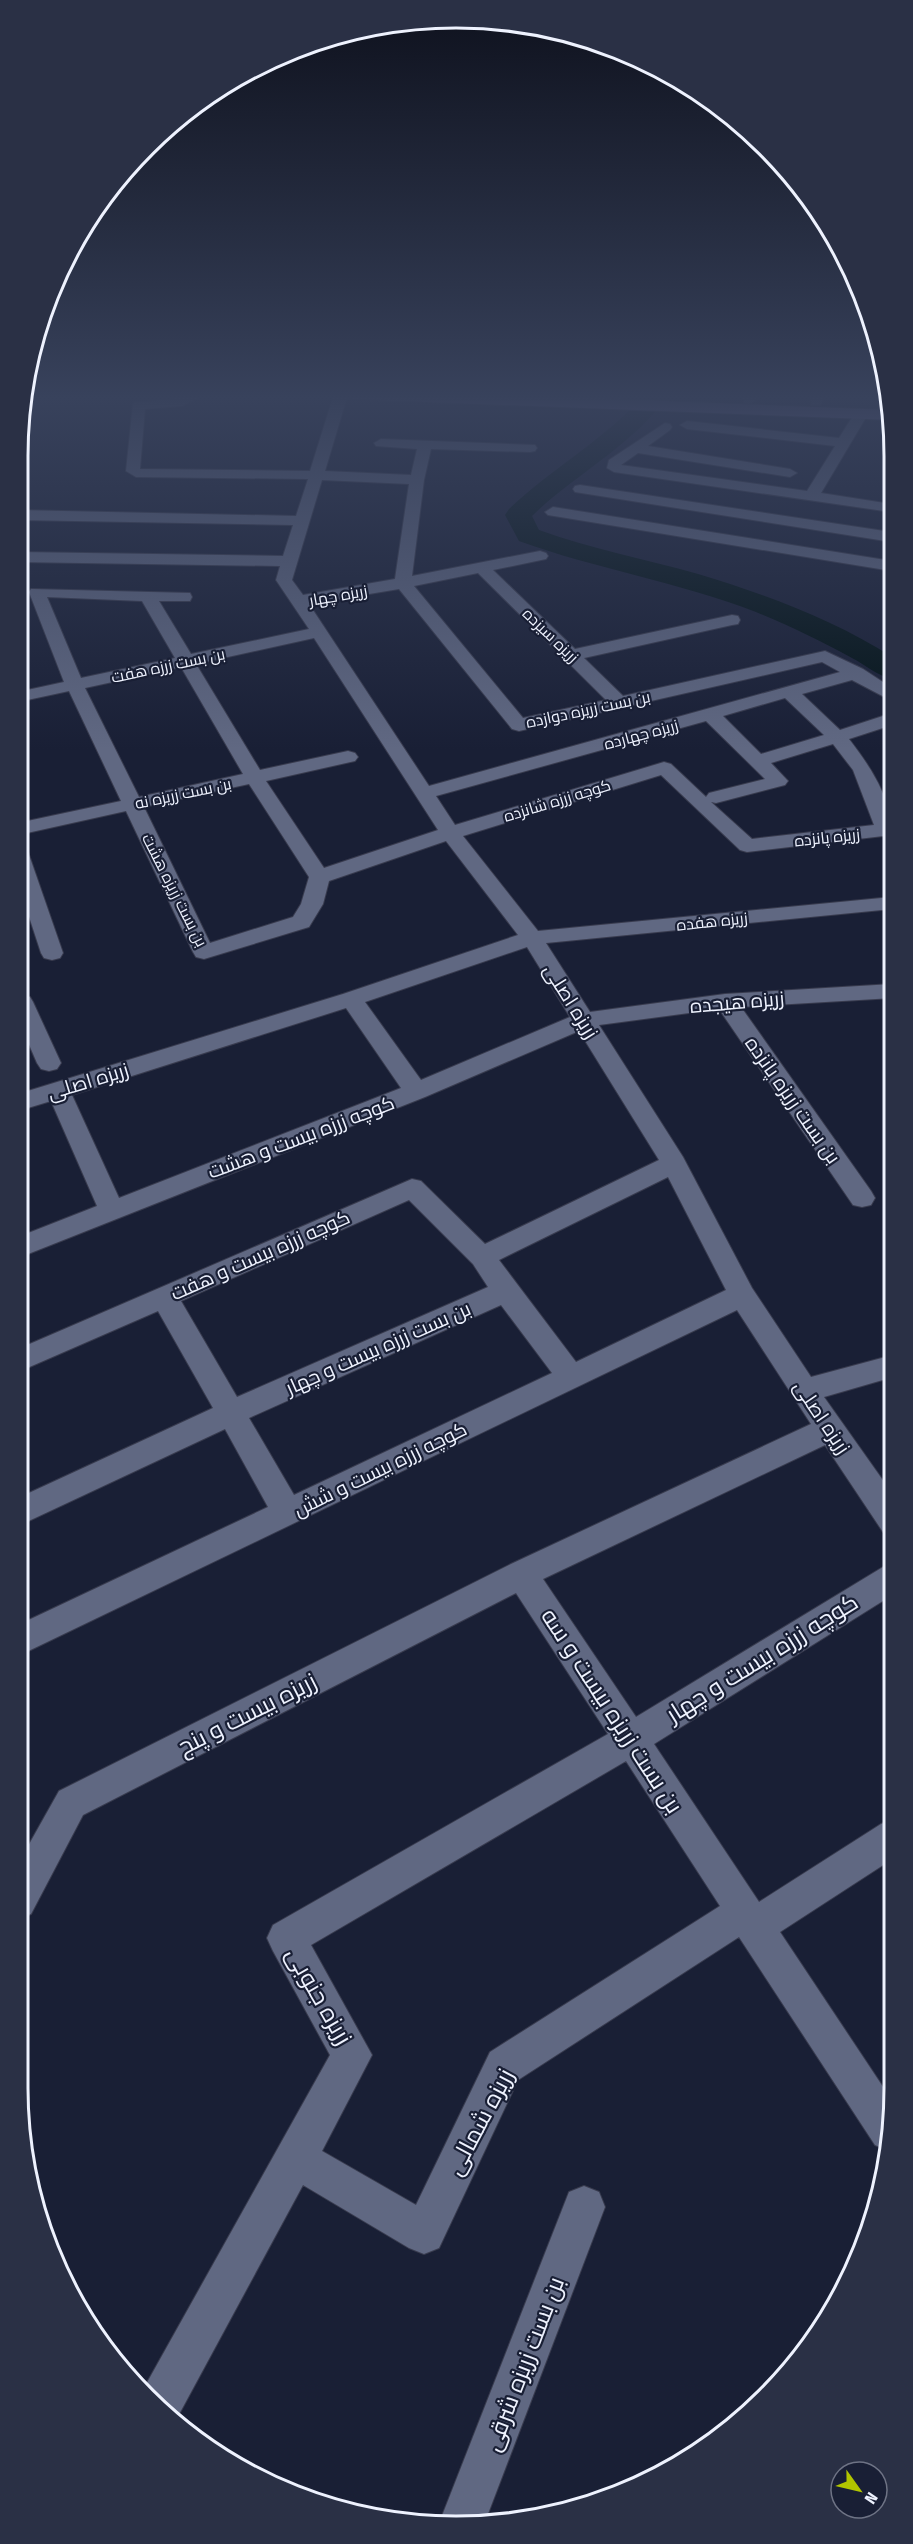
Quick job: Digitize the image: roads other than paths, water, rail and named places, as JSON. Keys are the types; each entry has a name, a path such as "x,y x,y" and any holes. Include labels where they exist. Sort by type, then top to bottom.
{"street":[{"path":"299,602 284,580 306,513"},
{"path":"413,513 403,583 540,556"},
{"path":"558,513 884,565"},
{"path":"736,513 884,536"},
{"path":"758,516 761,513"},
{"path":"28,515 303,521"},
{"path":"28,558 291,561"},
{"name":"زریزه سیزده","path":"482,568 620,703"},
{"name":"زریزه چهار","path":"403,583 299,602 450,833 532,939"},
{"name":"بن بست زریزه دوازده","path":"403,583 519,725 825,656 884,691"},
{"name":"بن بست زریزه هشت","path":"184,597 28,591 204,952 301,922 312,904 319,877"},
{"path":"148,596 254,777 319,877"},
{"path":"572,655 732,620"},
{"name":"بن بست زرزه هفت","path":"28,695 318,632"},
{"name":"زریزه چهارده","path":"425,793 857,674"},
{"name":"زریزه پانزده","path":"790,693 837,737 862,768 884,825"},
{"path":"711,715 778,781 716,797"},
{"path":"757,760 778,756 884,722"},
{"name":"بن بست زریزه نه","path":"28,827 348,757"},
{"name":"زریزه پانزده","path":"664,768 747,846 884,830"},
{"name":"کوچه زرزه شانزده","path":"319,877 450,833 664,768"},
{"path":"28,882 52,953"},
{"name":"زریزه هفده","path":"532,939 884,904"},
{"name":"زریزه اصلی","path":"28,1100 351,999 532,939 674,1164 742,1296 884,1507"},
{"name":"زریزه هیجده","path":"583,1020 724,1001 884,991"},
{"path":"351,999 416,1091"},
{"name":"بن بست زریزه پانزده","path":"724,1001 862,1198"},
{"path":"28,1015 49,1062"},
{"name":"کوچه زرزه بیست و هشت","path":"28,1244 416,1091 583,1020"},
{"path":"58,1091 112,1211"},
{"path":"571,1377 482,1257 674,1164"},
{"name":"کوچه زرزه بیست و هفت","path":"28,1357 412,1188 482,1257"},
{"name":"بن بست زرزه بیست و چهار","path":"28,1508 231,1413 506,1291"},
{"name":"کوچه زرزه بیست و شش","path":"28,1636 742,1296"},
{"path":"164,1297 288,1513"},
{"path":"804,1391 884,1369"},
{"path":"522,1574 830,1429"},
{"name":"بن بست زریزه بیست و سه","path":"522,1574 749,1919 884,2111"},
{"name":"زریزه بیست و پنج","path":"28,1883 71,1803 522,1574"},
{"name":"کوچه زرزه بیست و چهار","path":"631,1738 884,1583"},
{"name":"زریزه جنوبی","path":"163,2399 352,2055 286,1938 631,1738"},
{"path":"749,1919 884,1843"},
{"name":"زریزه شمالی","path":"295,2158 424,2233 504,2066 749,1919"},
{"name":"بن بست زریزه شرقی","path":"465,2516 584,2207"}],"waterway":[{"path":"520,513 518,515 528,535 572,551 687,580 767,606 864,652 884,665"}]}
